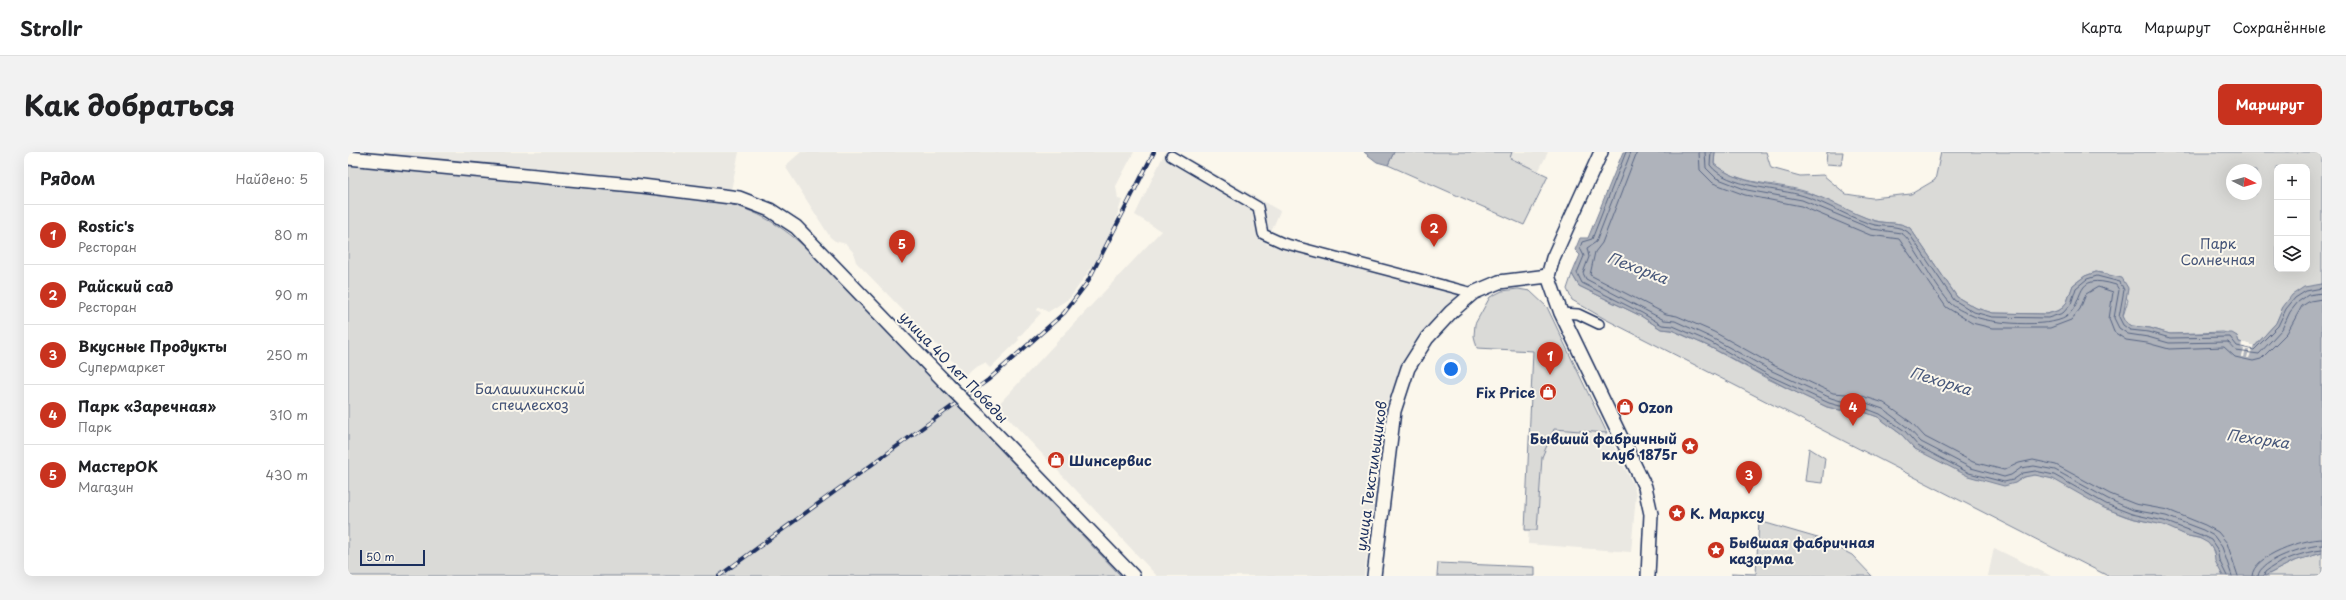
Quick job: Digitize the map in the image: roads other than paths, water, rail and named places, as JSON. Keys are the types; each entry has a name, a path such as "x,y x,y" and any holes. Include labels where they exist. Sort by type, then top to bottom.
{"street":[{"path":"1601,152 1554,258 1548,276 1561,313 1645,487 1651,514 1648,576"},
{"path":"1171,156 1258,207 1263,234 1283,243 1473,293"},
{"name":"улица 40 лет Победы","path":"348,158 642,186 739,198 770,210 796,227 1133,576"},
{"name":"улица Текстильщиков","path":"1374,576 1394,411 1408,368 1426,338 1451,312 1473,293 1499,282 1548,276"},
{"path":"1561,313 1578,314 1599,324"}],"water":[{"path":"1364,152 1394,152 1388,165 1377,162"},
{"name":"Пехорка","path":"1623,152 1715,152 1714,164 1734,176 1757,183 1793,189 1831,202 1875,221 1906,226 1910,228 1957,297 1976,308 1993,313 2047,314 2060,310 2067,302 2073,285 2085,276 2096,272 2122,278 2128,288 2123,316 2126,322 2132,326 2150,328 2170,334 2232,333 2237,336 2239,342 2255,346 2276,323 2283,307 2292,295 2304,287 2322,284 2322,553 2294,561 2265,576 2223,576 2215,561 2214,551 2208,543 2199,538 2188,536 2163,525 2131,518 2104,508 2053,479 2035,475 2024,477 2015,483 2004,486 1968,476 1915,449 1902,435 1878,417 1856,409 1840,410 1827,407 1787,388 1708,346 1672,330 1661,329 1641,316 1579,286 1572,274 1580,255 1575,250 1580,238 1588,238"}],"railway":[{"path":"719,576 988,380 1064,313 1087,283 1154,152"}],"place":[{"name":"Райский сад","path":"1434,247"},
{"name":"МастерОК","path":"902,263"},
{"name":"Rostic's","path":"1550,375"},
{"name":"Fix Price","path":"1548,392"},
{"name":"Ozon","path":"1625,407"},
{"name":"Парк «Заречная»","path":"1853,426"},
{"name":"Бывший фабричный клуб 1875г","path":"1690,446"},
{"name":"Шинсервис","path":"1056,460"},
{"name":"Вкусные Продукты","path":"1749,494"},
{"name":"К. Марксу","path":"1677,513"},
{"name":"Бывшая фабричная казарма","path":"1716,550"}],"park label":[{"name":"Парк Солнечная","path":"2218,252"},
{"name":"Балашихинский спецлесхоз","path":"530,396"}]}
